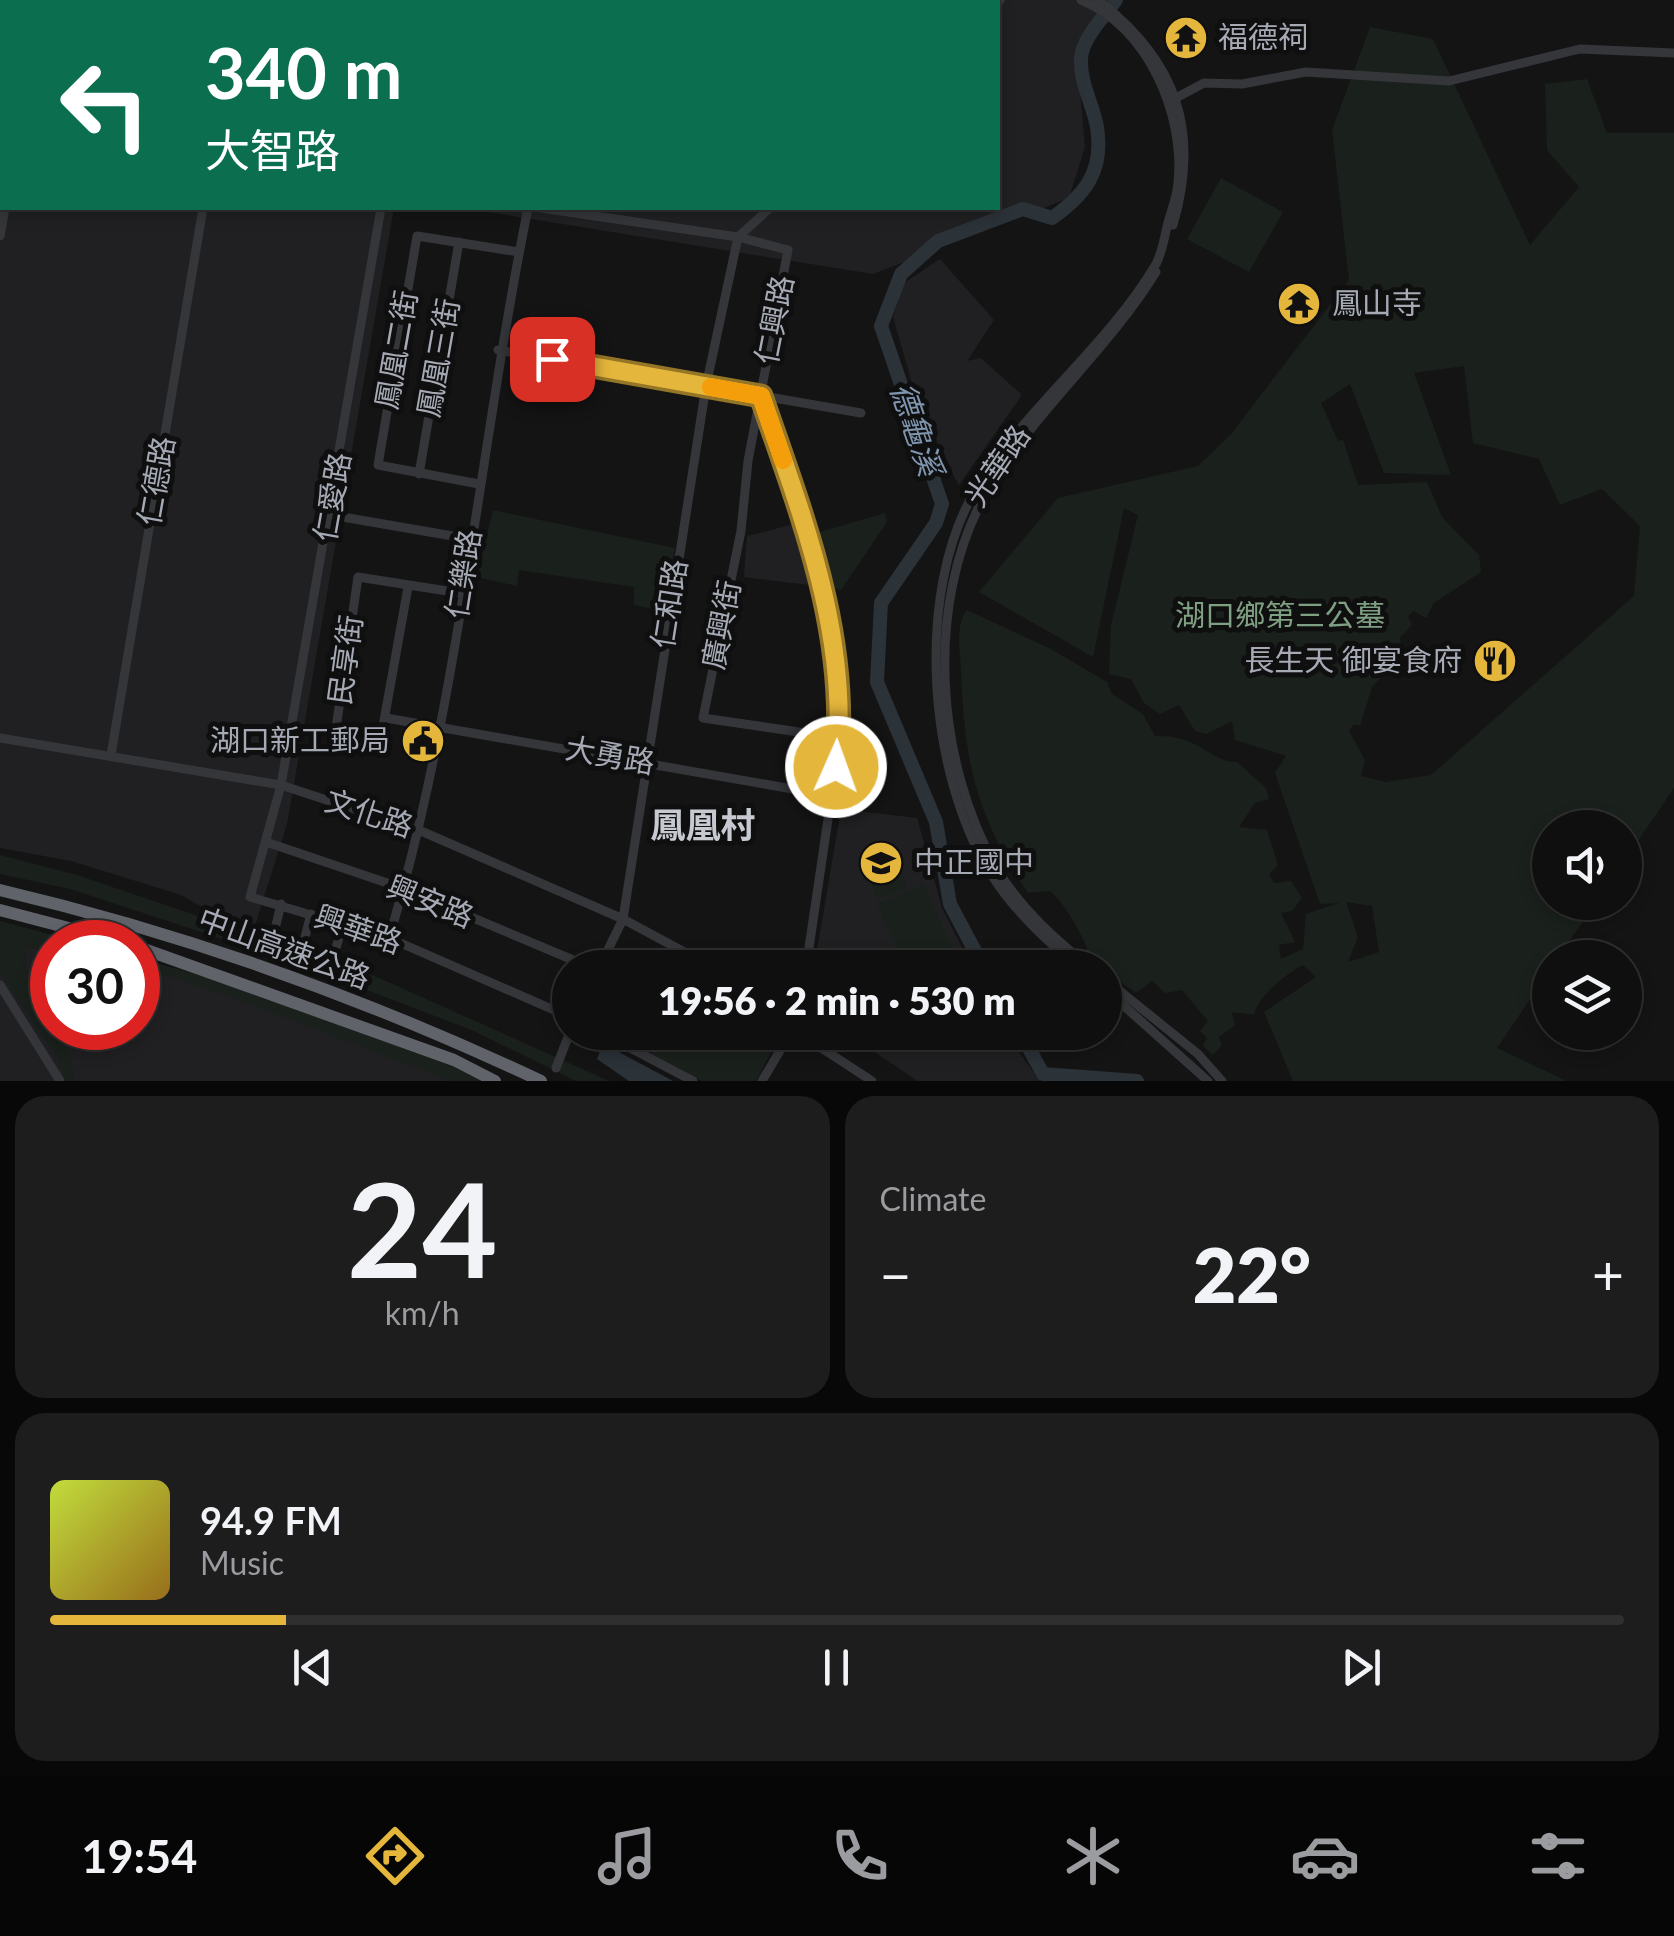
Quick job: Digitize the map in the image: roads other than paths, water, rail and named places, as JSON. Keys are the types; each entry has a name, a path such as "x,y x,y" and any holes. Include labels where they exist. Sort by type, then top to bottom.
{"highway":[{"name":"中山高速公路","path":"0,890 182,938 424,1028 541,1081"},
{"path":"0,910 38,920"},
{"name":"中山高速公路","path":"160,955 454,1060 494,1081"}],"street":[{"name":"光華路","path":"974,830 957,768 947,628 970,527 1027,434 1103,350 1162,263 1185,186 1172,100 1142,50 1114,17 1102,6 1082,0"},
{"path":"1172,100 1204,83 1242,84 1306,72 1449,80 1580,49 1674,52"},
{"name":"光華路","path":"1060,950 991,874 948,775 938,662 938,597 974,492 1020,428 1140,286 1178,184 1172,100"},
{"path":"0,236 5,210"},
{"name":"仁德路","path":"111,754 203,210"},
{"name":"仁愛路","path":"281,786 381,210"},
{"name":"仁樂路","path":"389,938 421,830 441,726 498,350 528,210"},
{"path":"556,210 738,236 768,210"},
{"name":"鳳凰二街","path":"419,474 378,465 417,236 459,242"},
{"name":"仁和路","path":"605,950 623,919 706,386 738,236"},
{"name":"仁興路","path":"738,236 788,250 761,396 830,605 840,738 809,950"},
{"path":"459,242 519,252"},
{"name":"鳳凰三街","path":"419,474 459,242"},
{"path":"498,350 861,412"},
{"name":"廣興街","path":"761,396 741,531 703,718 840,738"},
{"path":"419,474 479,484"},
{"path":"330,515 470,538"},
{"name":"民享街","path":"386,718 380,743 364,749 344,744 335,735 358,577 460,594"},
{"path":"386,718 408,586"},
{"name":"大勇路","path":"386,718 833,796"},
{"name":"文化路","path":"0,738 281,786 421,830 623,919 681,950"},
{"name":"興華路","path":"281,786 250,896 389,938 552,1010"},
{"name":"興安路","path":"266,842 402,888 552,950"},
{"path":"276,925 281,904"},
{"path":"305,937 311,914"},
{"path":"336,948 342,924"},
{"name":"光華路","path":"1033,924 1067,950"},
{"path":"0,985 60,1081"},
{"path":"1122,993 1198,1054 1222,1081"},
{"path":"1122,1003 1192,1062 1208,1081"},
{"path":"556,1068 563,1050"},
{"path":"635,1050 694,1081"},
{"path":"762,1081 782,1050"},
{"path":"823,1050 872,1081"}],"waterway":[{"name":"德龜溪","path":"974,950 950,904 936,822 877,682 881,603 936,523 942,504 881,326 901,274 938,241 1023,209 1052,218 1083,191 1095,169 1098,143 1083,77 1082,51 1116,0"},
{"name":"德龜溪","path":"1030,1050 1043,1074 1137,1081"}],"place":[{"name":"福德祠","path":"1186,38"},
{"name":"鳳山寺","path":"1299,304"},
{"name":"長生天 御宴食府","path":"1495,661"},
{"name":"湖口新工郵局","path":"423,741"},
{"name":"中正國中","path":"881,863"}],"district":[{"name":"鳳凰村","path":"703,826"}],"park label":[{"name":"湖口鄉第三公墓","path":"1280,616"}]}
